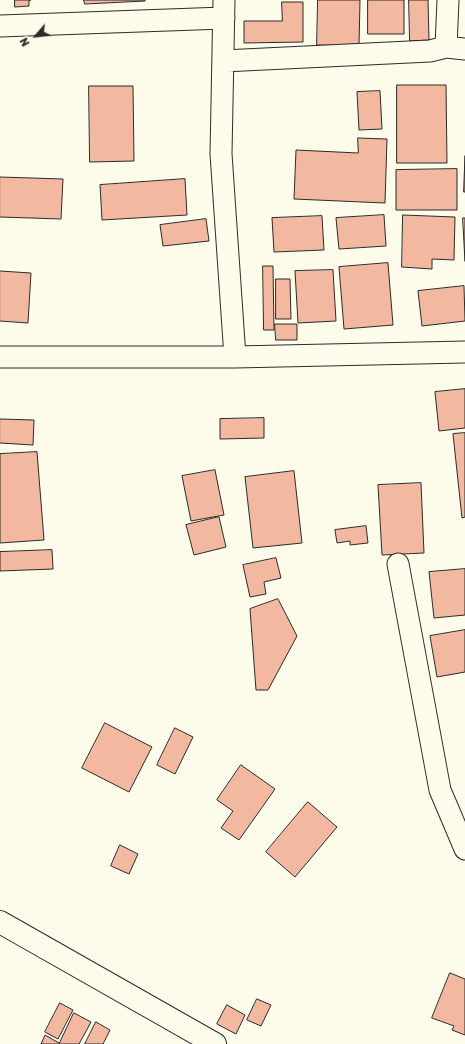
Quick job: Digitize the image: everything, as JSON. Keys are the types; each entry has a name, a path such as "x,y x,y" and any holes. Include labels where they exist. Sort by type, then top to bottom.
{"street":[{"path":"223,61 430,52 455,48 448,0"},
{"path":"0,26 224,9 221,154 235,357"},
{"path":"0,357 235,357 465,352"},
{"path":"398,564 440,790 465,849"},
{"path":"0,922 215,1044"}],"building":[{"path":"15,0 29,0 29,6 15,7"},
{"path":"84,0 145,0 145,1 85,4"},
{"path":"318,0 360,0 359,46 317,45"},
{"path":"368,0 404,0 404,34 368,34"},
{"path":"409,0 428,0 429,40 410,41"},
{"path":"282,2 303,2 303,42 244,43 244,21 282,21"},
{"path":"397,85 446,85 447,163 397,163"},
{"path":"89,86 133,86 134,161 90,162"},
{"path":"380,91 382,129 359,130 357,92"},
{"path":"358,138 387,139 385,203 294,199 296,150 358,153"},
{"path":"465,156 465,192 464,192"},
{"path":"457,169 457,210 396,210 396,170"},
{"path":"0,177 63,179 61,219 0,217"},
{"path":"185,179 187,215 102,220 100,185"},
{"path":"384,215 386,246 339,249 336,218"},
{"path":"403,215 455,217 454,260 432,259 432,269 402,267"},
{"path":"322,216 324,250 274,252 272,218"},
{"path":"463,218 465,218 465,261"},
{"path":"206,219 209,241 163,246 160,225"},
{"path":"388,263 393,325 344,329 339,267"},
{"path":"263,266 273,266 274,330 264,330"},
{"path":"333,270 336,321 298,323 295,271"},
{"path":"0,271 31,273 28,323 0,321"},
{"path":"276,279 290,279 291,319 276,319"},
{"path":"464,286 465,321 422,326 418,291"},
{"path":"275,324 297,324 297,340 276,340"},
{"path":"465,389 465,428 439,431 435,392"},
{"path":"264,418 264,438 220,439 220,419"},
{"path":"0,419 34,420 33,445 0,443"},
{"path":"465,433 465,517 462,518 453,434"},
{"path":"37,452 44,540 0,543 0,454"},
{"path":"215,470 224,515 191,521 182,476"},
{"path":"294,471 302,543 253,548 245,477"},
{"path":"421,483 424,553 382,555 378,485"},
{"path":"219,517 226,547 194,555 186,525"},
{"path":"366,526 368,543 350,545 350,541 337,543 335,530"},
{"path":"52,550 53,569 0,571 0,552"},
{"path":"276,558 281,578 264,582 266,594 250,597 243,565"},
{"path":"465,569 465,615 434,618 429,572"},
{"path":"278,599 297,636 268,690 256,690 250,609"},
{"path":"465,630 465,672 437,677 430,636"},
{"path":"105,723 152,747 129,792 82,768"},
{"path":"175,728 193,737 175,774 157,765"},
{"path":"241,765 275,789 239,840 221,828 233,811 217,800"},
{"path":"308,802 337,827 295,877 266,852"},
{"path":"120,845 138,854 129,874 111,866"},
{"path":"450,973 465,979 465,1035 452,1030 454,1026 432,1018"},
{"path":"257,999 271,1005 261,1026 247,1020"},
{"path":"60,1003 73,1010 58,1039 45,1032"},
{"path":"227,1005 245,1015 236,1034 217,1024"},
{"path":"74,1013 91,1022 79,1044 41,1044 45,1035 59,1043"},
{"path":"96,1022 110,1030 103,1044 85,1044"}]}
